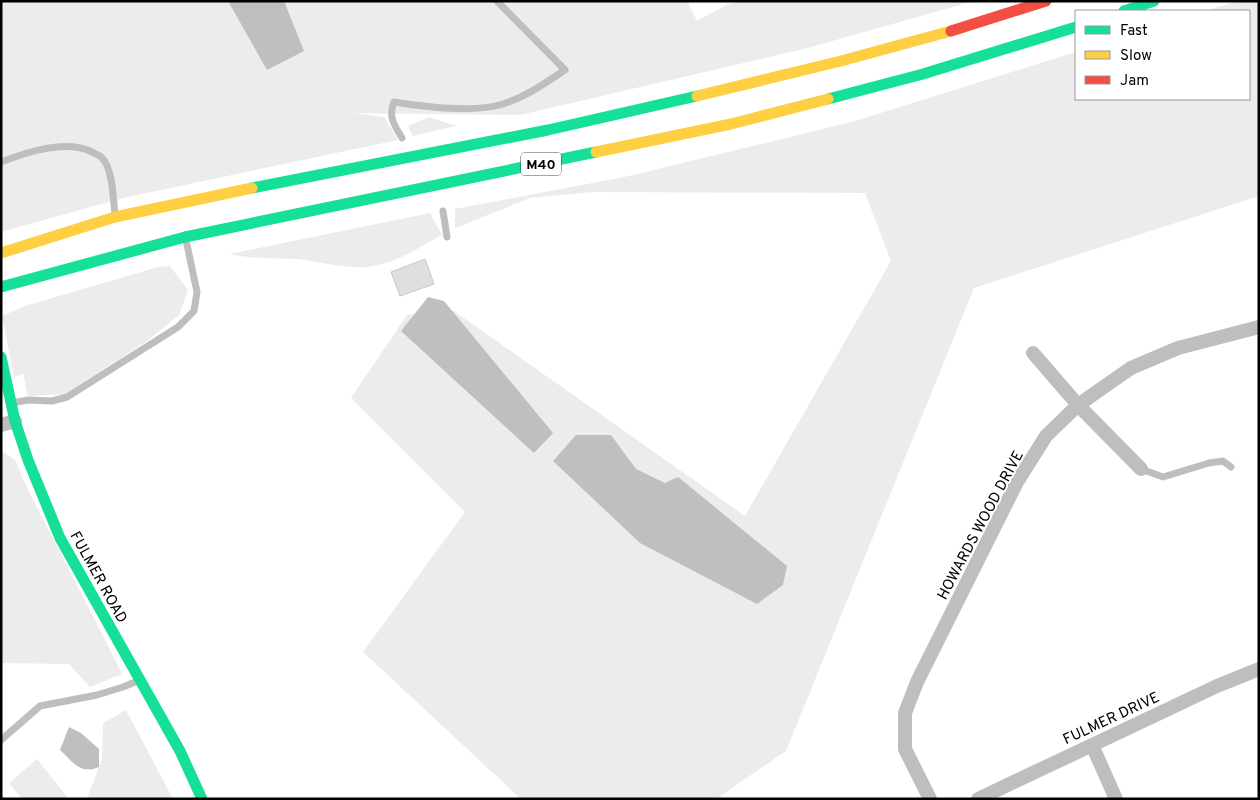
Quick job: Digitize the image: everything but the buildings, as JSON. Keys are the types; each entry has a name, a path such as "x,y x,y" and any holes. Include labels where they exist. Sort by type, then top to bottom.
{"main road":[{"name":"M40","path":"1,253 115,217 548,130 689,98 841,61 960,28 1046,1"},
{"path":"1127,10 1154,1"},
{"name":"M40","path":"1,287 185,237 731,124 923,74 1075,27"},
{"name":"FULMER ROAD","path":"1,357 11,404 8,423 28,460 60,538 180,751 202,799"}],"street":[{"name":"HOWARDS WOOD DRIVE","path":"930,799 905,749 906,713 917,682 1017,482 1046,436 1078,405 1131,368 1178,348 1259,327"},
{"path":"1033,353 1078,405 1141,470"},
{"name":"FULMER DRIVE","path":"978,799 1217,686 1259,669"},
{"path":"1092,745 1116,799"}],"lane":[{"path":"402,138 394,125 391,111 394,102 420,107 479,108 502,105 523,96 564,70 496,1"},
{"path":"1,162 59,147 72,146 88,150 102,157 111,176 115,217"},
{"path":"443,211 446,237"},
{"path":"11,404 28,400 52,401 67,397 178,326 194,311 197,292 185,237"},
{"path":"1141,470 1162,477 1209,463 1223,461 1231,468"},
{"path":"1,740 40,706 97,695 123,688 140,680"}],"shaded area":[{"path":"1,1 687,1 697,21 734,1 974,1 804,49 520,115 353,113 384,117 398,140 123,198 1,232"},
{"path":"228,1 284,1 304,51 267,70"},
{"path":"1237,1 1259,1 1259,196 974,288 786,751 716,799 521,799 363,652 465,512 351,398 407,315 454,311 745,516 891,261 865,193 593,192 530,198 455,228 455,209 629,176 855,121 1075,52 1075,100 1250,100 1250,10 1208,10"},
{"path":"429,117 456,126 413,136 408,126"},
{"path":"430,213 442,235 412,252 380,265 350,267 297,259 254,258 229,254"},
{"path":"170,266 188,290 179,315 147,341 65,394 28,396 23,374 14,377 2,316 25,306 158,267"},
{"path":"428,297 444,301 553,433 534,453 401,331"},
{"path":"576,435 611,435 636,469 665,483 678,477 787,566 783,585 757,604 640,543 553,461"},
{"path":"1,450 15,460 30,494 122,674 90,687 69,664 1,663"},
{"path":"126,710 173,799 87,799 102,759 103,723"},
{"path":"69,727 81,733 99,749 99,767 87,769 77,766 60,750"},
{"path":"37,759 69,799 22,799 9,783"}],"traffic: fast":[{"path":"1127,10 1154,1"},
{"path":"828,99 923,74 1075,27"},
{"path":"252,188 548,130 697,96"},
{"path":"1,287 185,237 596,152"},
{"path":"1,357 15,421 28,460 60,538 180,751 202,799"}],"traffic: slow":[{"path":"697,96 841,61 951,31"},
{"path":"596,152 731,124 828,99"},
{"path":"1,253 115,217 252,188"}],"traffic: jam":[{"path":"951,31 1046,1"}]}
